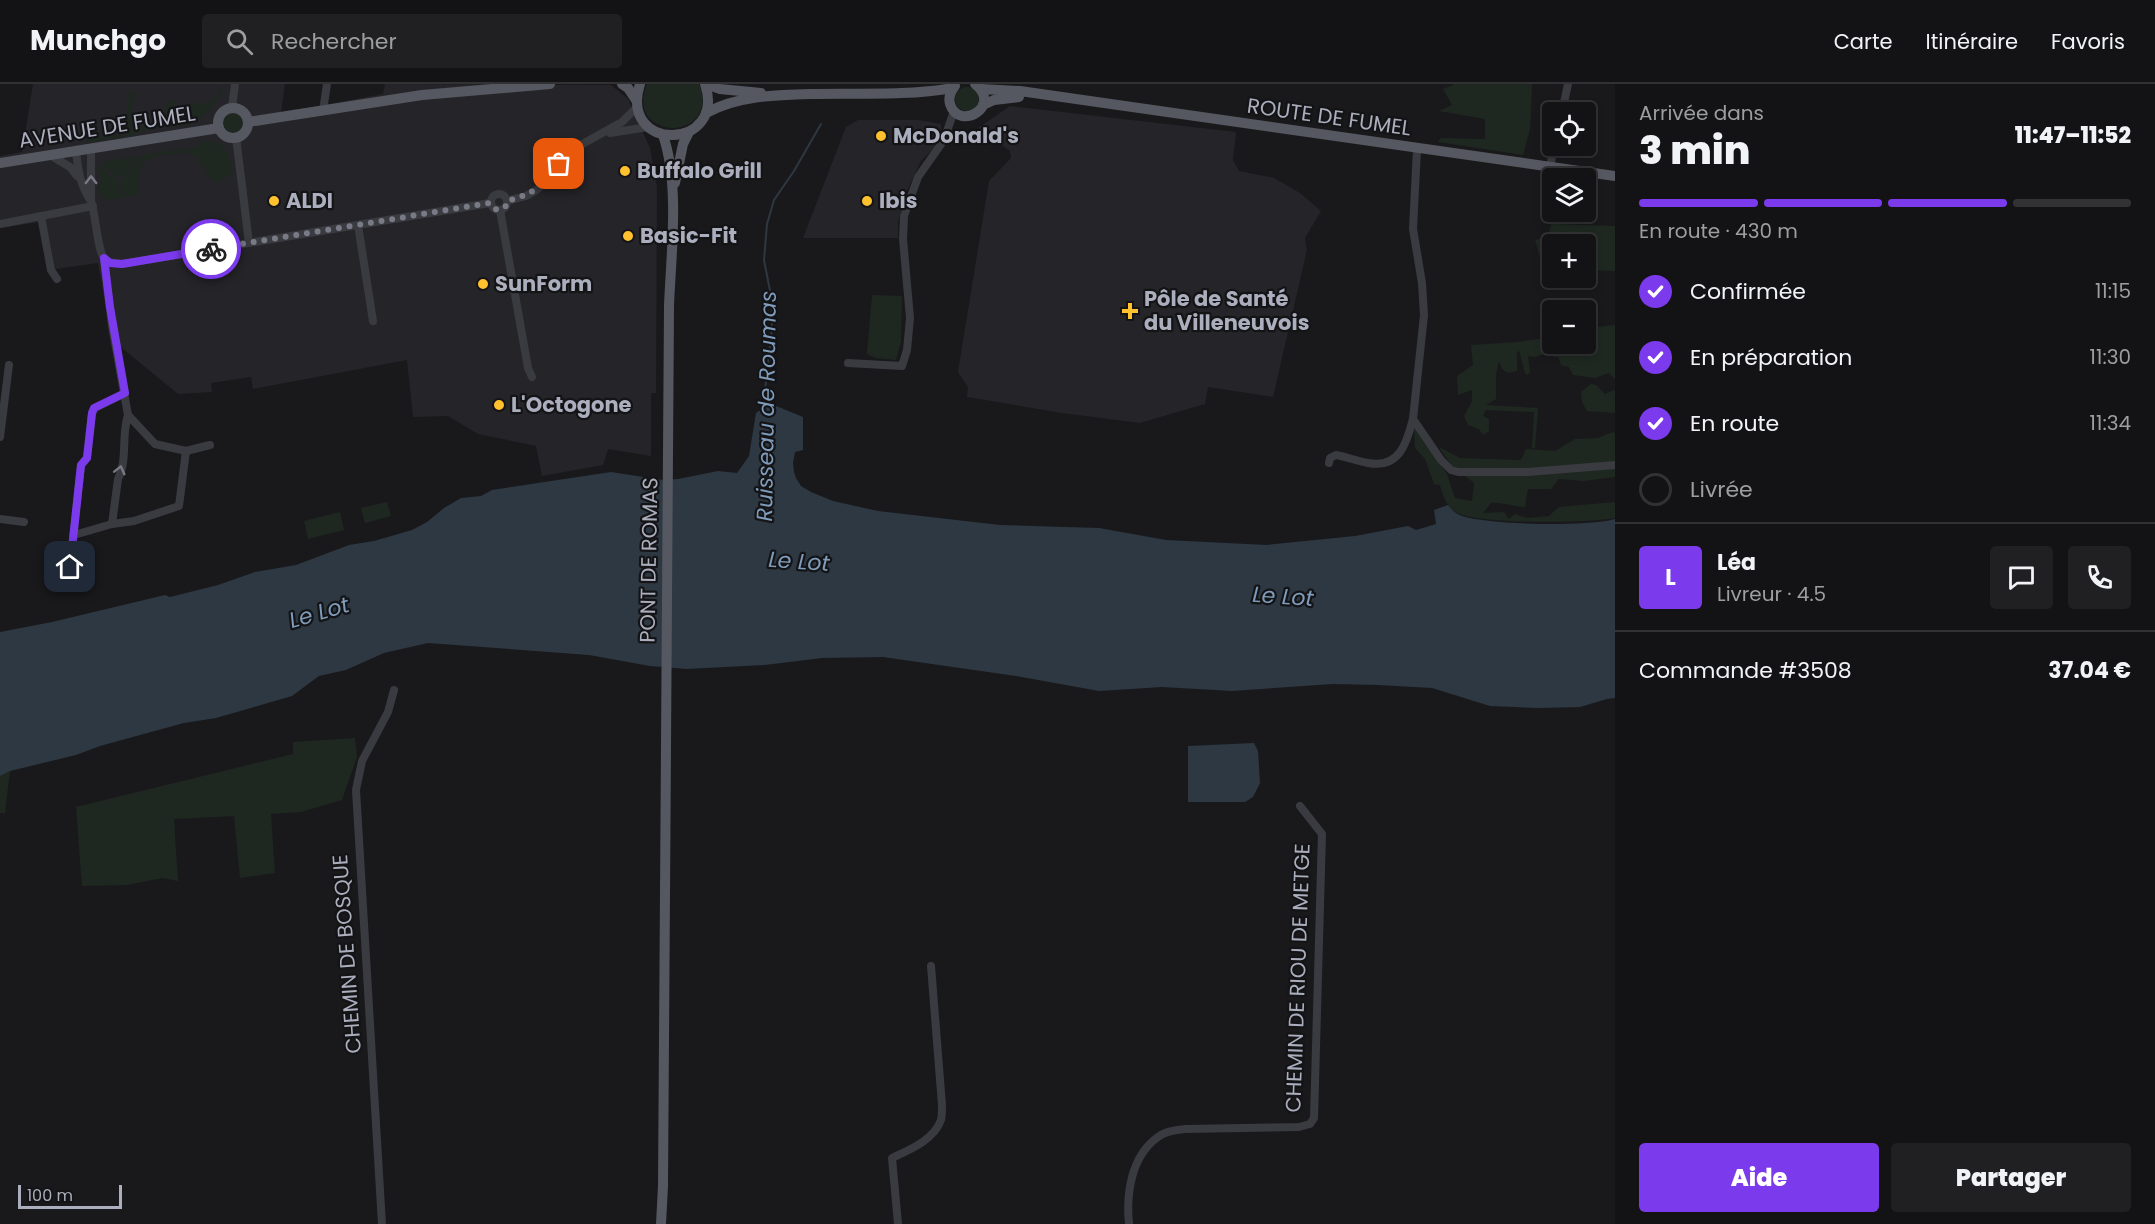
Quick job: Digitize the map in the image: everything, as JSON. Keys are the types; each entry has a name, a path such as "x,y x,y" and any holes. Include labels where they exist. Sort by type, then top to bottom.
{"main road":[{"path":"248,123 422,95 550,84"},
{"path":"622,84 628,88 648,127 663,135 672,136 689,132"},
{"path":"636,104 640,84"},
{"path":"673,195 683,144 689,132 702,121 706,113 708,104 705,84 720,89 779,95"},
{"path":"706,113 734,101 779,95 912,92 956,86"},
{"path":"956,86 950,95 956,110"},
{"path":"978,86 984,100 983,105"},
{"name":"ROUTE DE FUMEL","path":"978,86 1615,176"},
{"path":"912,92 938,98 956,110"},
{"name":"ROUTE DE FUMEL","path":"956,110 977,113 983,105 994,100 1038,94"},
{"path":"232,108 242,110 248,123 246,130 236,137 226,136 219,128 221,115 232,108"},
{"name":"AVENUE DE FUMEL","path":"0,163 219,128"},
{"path":"663,135 670,154 673,195"},
{"name":"PONT DE ROMAS","path":"661,1224 669,306 673,195"}],"street":[{"path":"232,108 235,84"},
{"path":"322,111 327,84"},
{"path":"1564,102 1568,84"},
{"path":"507,201 526,196 538,189 577,147 622,122 636,104"},
{"path":"848,363 903,366 910,318 903,248 904,216 918,177 944,140 956,110"},
{"path":"603,134 648,127"},
{"path":"236,137 249,243"},
{"path":"91,149 92,204 100,251 110,263 122,264 490,203"},
{"path":"1329,463 1330,458 1336,455 1374,464 1391,460 1403,449 1413,419 1424,315 1422,283 1413,229 1417,149"},
{"path":"76,151 78,177"},
{"path":"50,155 70,167 92,204"},
{"path":"1550,167 1552,156"},
{"path":"490,203 492,195 497,193 505,196 506,206 500,210"},
{"path":"490,203 495,209 500,210"},
{"path":"0,224 92,204"},
{"path":"500,210 528,368 532,377"},
{"path":"41,216 51,270 57,279"},
{"path":"358,225 372,321"},
{"path":"104,258 128,416 112,525"},
{"path":"0,437 9,365"},
{"path":"70,567 81,465 87,458 92,413 94,408 125,393"},
{"path":"128,416 155,444 186,451 210,445"},
{"path":"1413,419 1441,460 1451,470 1458,472 1528,471 1615,465"},
{"path":"74,535 134,521 179,506 186,451"},
{"path":"0,519 24,522"},
{"name":"CHEMIN DE BOSQUE","path":"382,1224 357,838 356,790 362,761 388,712 394,690"},
{"name":"CHEMIN DE RIOU DE METGE","path":"1129,1224 1128,1195 1134,1168 1147,1148 1159,1136 1185,1129 1299,1127 1310,1124 1314,1118 1322,834 1300,806"},
{"path":"898,1224 892,1158 916,1146 933,1132 941,1120 942,1106 931,966"}],"shaded area":[{"path":"33,84 285,84 281,113 383,94 385,84 611,85 628,99 650,148 657,187 656,393 651,393 651,456 608,449 603,465 542,476 536,446 478,434 448,416 413,417 407,360 253,389 251,377 211,383 212,392 178,394 111,339 98,263 55,269 46,221 0,228 0,156 22,152"},
{"path":"647,84 699,84 702,103 697,117 686,125 673,128 659,125 648,117 643,103"},
{"path":"1455,84 1532,84 1530,129 1523,155 1438,142 1441,138 1485,139 1485,119 1439,111 1452,105 1443,89"},
{"path":"221,87 223,91 214,104 202,117 194,121 189,115 191,103 210,102 216,97"},
{"path":"967,87 976,90 979,99 976,108 967,111 958,108 955,99 958,90"},
{"path":"131,90 136,91 130,117 132,123 148,127 163,123 167,103 175,100 171,123 188,124 189,117 192,125 148,129 132,135 85,143 90,135 104,138 105,133 121,136"},
{"name":"Pôle de Santé du Villeneuvois","path":"1010,106 1236,132 1233,160 1239,171 1274,178 1300,193 1321,211 1305,238 1307,250 1273,397 1208,387 1205,404 1140,423 967,397 968,387 958,372 989,181 1011,158 1010,151 978,128"},
{"path":"233,113 240,116 243,123 240,130 233,133 226,130 223,123 226,116"},
{"path":"858,120 919,120 941,124 942,140 921,161 906,193 898,222 898,238 803,238 846,127"},
{"path":"210,141 224,148 232,167 233,173 218,183 210,177 194,155 181,153 158,156 141,167 138,196 127,196 120,187 126,175 143,155 196,147 200,142"},
{"path":"140,156 119,178 111,174 100,162"},
{"path":"98,164 108,175 117,180 118,188 125,197 108,200 99,196 98,184 102,181 102,177 98,173"},
{"path":"1551,224 1615,226 1615,271 1596,270 1596,234 1549,234"},
{"path":"1542,238 1542,264 1535,240"},
{"path":"872,295 902,296 901,342 896,360 876,358 867,354"},
{"path":"1615,325 1615,379 1609,373 1595,378 1573,375 1569,367 1561,365 1558,357 1552,354 1596,354 1596,327"},
{"path":"1542,338 1542,354 1544,354 1535,357 1528,356 1530,372 1527,375 1519,351 1517,352 1517,371 1508,373 1502,369 1499,361 1496,375 1496,399 1486,405 1538,408 1535,448 1532,448 1534,412 1486,410 1483,416 1489,419 1489,431 1483,435 1479,429 1468,425 1464,416 1472,401 1472,390 1458,395 1457,376 1473,365 1471,345"},
{"path":"1591,384 1596,385 1605,394 1615,390 1615,413 1587,411 1582,402 1581,392"},
{"path":"1414,427 1447,474 1455,498 1472,501 1474,483 1451,465 1439,447 1460,458 1521,460 1526,449 1555,451 1575,439 1598,438 1613,432 1615,433 1615,477 1584,481 1559,479 1551,489 1528,489 1525,507 1491,503 1483,513 1504,512 1509,519 1515,514 1527,518 1549,516 1559,507 1615,502 1615,518 1559,522 1509,521 1468,516 1456,512 1447,504 1440,485 1434,484 1425,459 1415,448"},
{"path":"387,502 391,516 365,523 361,508"},
{"path":"340,512 344,530 308,539 304,521"},
{"path":"355,738 357,757 342,800 301,812 271,814 275,873 240,878 234,816 174,819 178,881 163,878 127,885 82,886 76,807 293,754 293,742"},
{"path":"10,771 5,813 0,813 0,776"}],"water":[{"name":"Le Lot","path":"769,403 803,417 803,450 795,452 793,463 796,478 801,486 833,501 878,511 1000,525 1099,528 1166,540 1266,545 1355,536 1408,526 1416,530 1436,524 1434,510 1448,505 1462,516 1515,523 1562,524 1615,519 1615,698 1580,707 1539,708 1490,706 1432,688 1378,685 1333,684 1232,691 1162,687 1099,691 1016,676 883,657 822,658 765,665 687,669 650,666 589,655 428,643 384,653 346,670 319,676 292,696 216,718 184,723 100,746 76,755 10,771 0,776 0,632 165,595 170,597 218,585 255,572 296,565 349,545 374,541 412,530 461,498 481,496 492,490 611,472 663,480 718,471 737,473 749,456 756,413"},
{"path":"1254,743 1258,751 1260,783 1253,797 1245,802 1188,802 1188,746"}],"waterway":[{"name":"Ruisseau de Roumas","path":"763,408 772,328 772,301 764,260 767,224 774,200 821,124"}],"way so far":[{"path":"211,249 490,203 495,209 500,210 506,206 507,201 526,196 538,189 559,164"}],"place":[{"name":"McDonald's","path":"881,136"},
{"name":"Buffalo Grill","path":"625,171"},
{"name":"ALDI","path":"274,201"},
{"name":"Ibis","path":"867,201"},
{"name":"Basic-Fit","path":"628,236"},
{"name":"SunForm","path":"483,284"},
{"name":"Pôle de Santé du Villeneuvois","path":"1130,311"},
{"name":"L'Octogone","path":"499,405"}],"route":[{"path":"70,567 81,465 87,458 92,413 94,408 125,393 104,258 110,263 122,264 211,249"}]}
